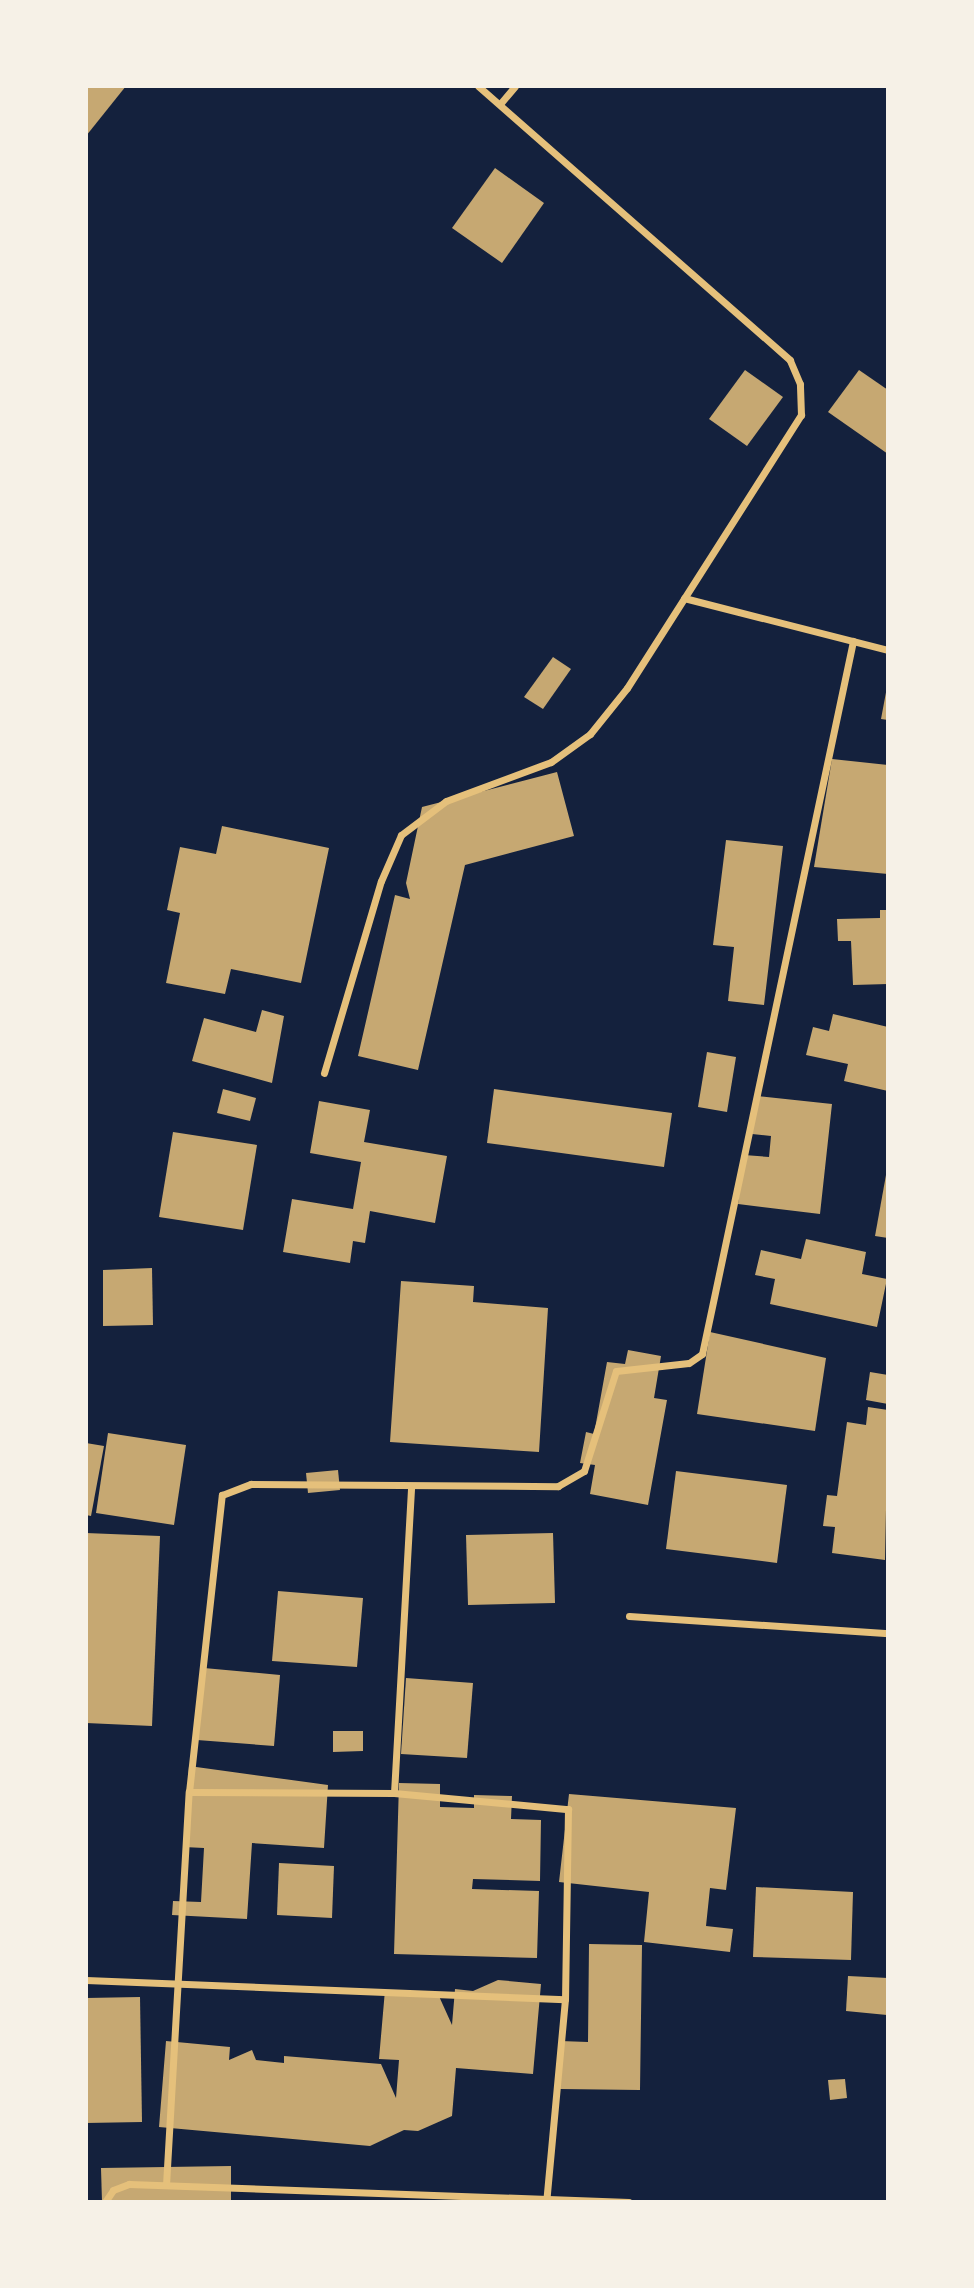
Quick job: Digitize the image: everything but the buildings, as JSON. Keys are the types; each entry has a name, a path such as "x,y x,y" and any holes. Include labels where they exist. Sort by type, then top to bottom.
{"street":[{"path":"324,1073 381,881 401,835 446,801 569,752 626,688 793,433 803,401 795,369 478,86"},
{"path":"500,104 515,86"},
{"path":"684,598 888,650"},
{"path":"166,2185 189,1792 222,1495 251,1483 411,1487 569,1483 584,1471 616,1371 689,1363 702,1354 853,641"},
{"path":"394,1793 411,1487"},
{"path":"629,1616 888,1633"},
{"path":"189,1792 394,1793 568,1809 565,1999 546,2200"},
{"path":"86,1980 177,1986 565,1999"},
{"path":"105,2202 121,2186 166,2185 628,2202"}]}
